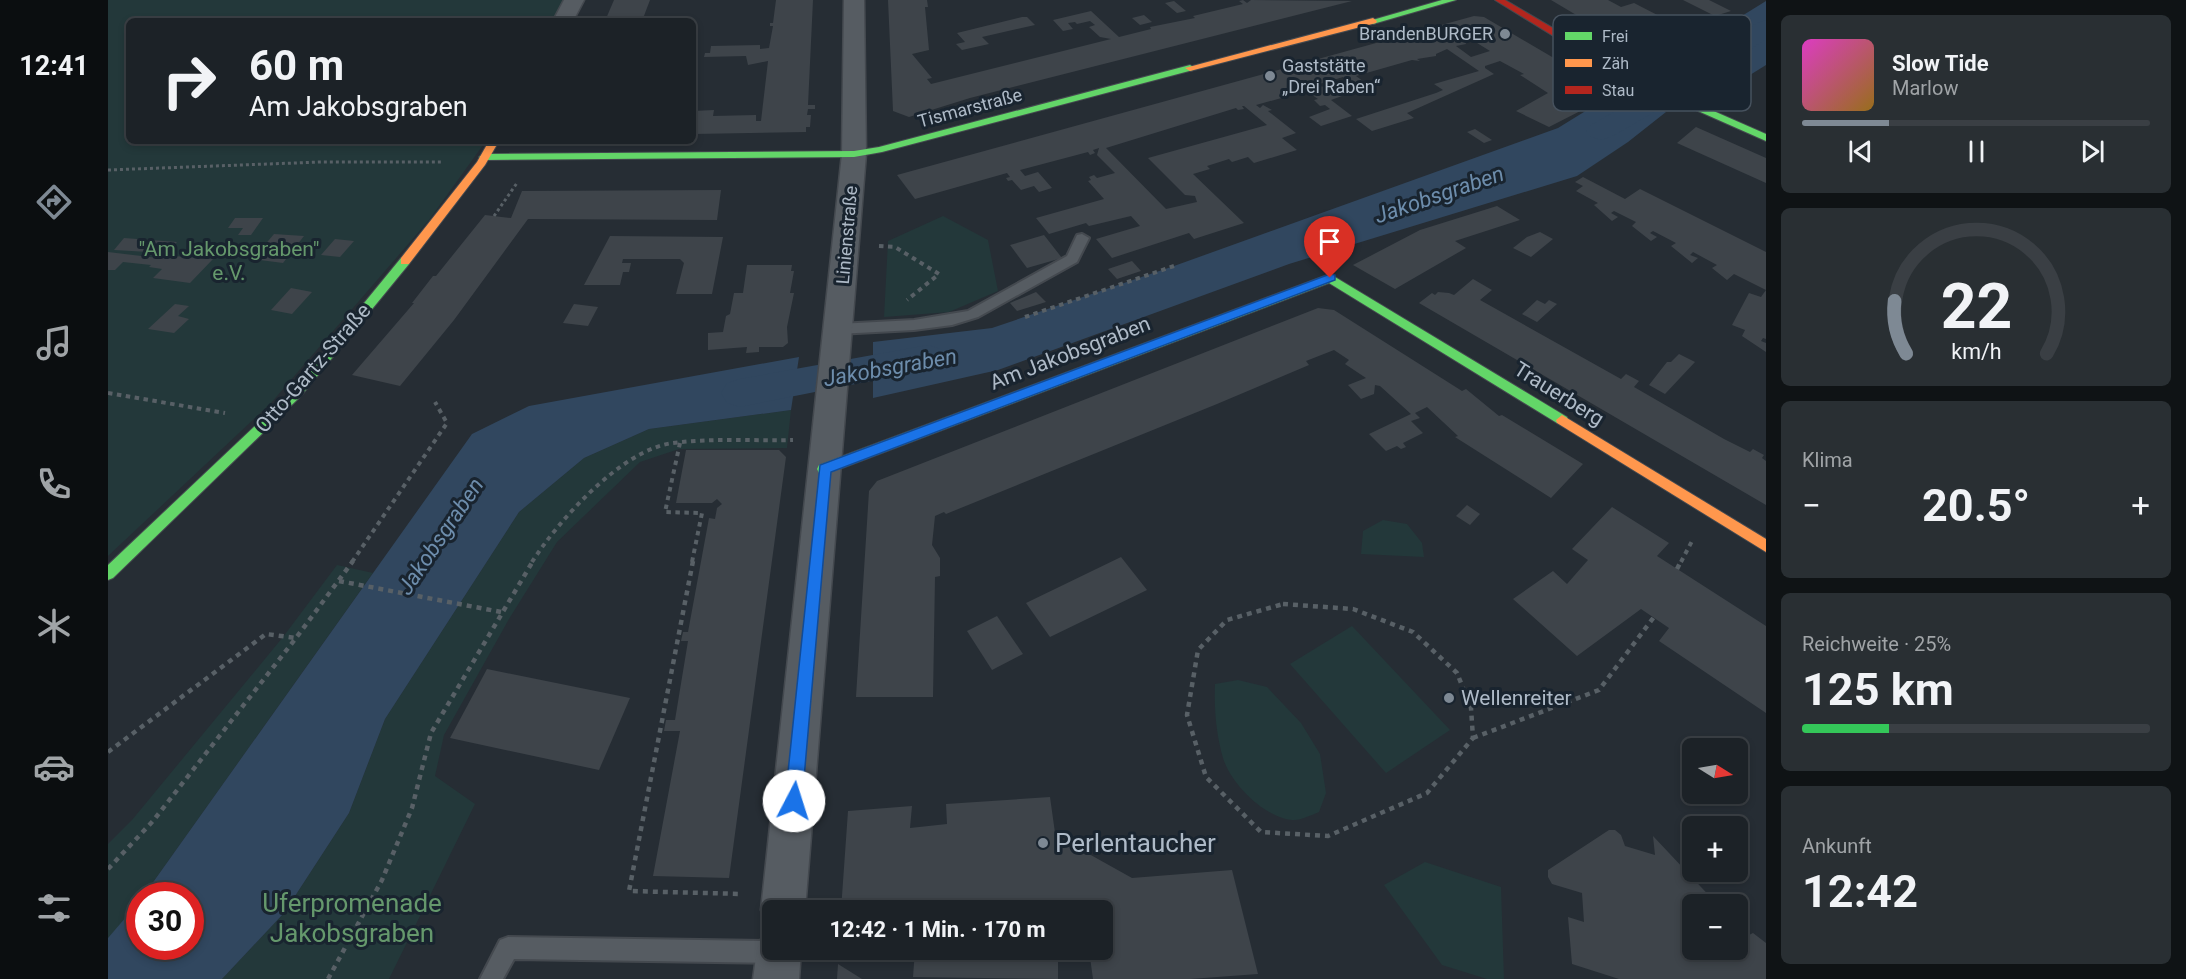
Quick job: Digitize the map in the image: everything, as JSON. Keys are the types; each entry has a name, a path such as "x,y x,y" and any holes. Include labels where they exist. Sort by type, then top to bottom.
{"street":[{"path":"564,18 573,0"},
{"name":"Linienstraße","path":"784,900 854,154 854,0"},
{"name":"Tismarstraße","path":"484,157 854,154 879,150 1452,0"},
{"path":"1499,0 1553,33"},
{"path":"1702,111 1766,138"},
{"name":"Otto-Gartz-Straße","path":"108,574 296,394 435,224 492,144"},
{"name":"Am Jakobsgraben","path":"825,454 1330,278"},
{"name":"Trauerberg","path":"1330,278 1766,546"}],"lane":[{"path":"837,335 952,320 973,314 1072,259 1082,238"},
{"path":"491,979 508,948 762,938"}],"path":[{"path":"108,170 321,162 447,162"},
{"path":"846,244 896,247 939,274 903,302"},
{"path":"1024,317 1174,266"},
{"path":"108,393 212,411"},
{"path":"108,869 153,821 339,581 447,423 435,402"},
{"path":"328,979 382,880 412,808 431,734 501,612 547,539 604,479 631,458 671,443 825,454"},
{"path":"680,443 665,512 702,513 629,891 762,931"},
{"path":"339,581 501,612"},
{"path":"1473,738 1471,708 1457,673 1413,632 1353,609 1283,604 1227,620 1198,650 1187,715 1206,777 1261,832 1328,836 1427,793 1473,738 1599,690 1654,617"},
{"path":"108,752 266,634 296,638"}],"green space":[{"name":"\"Am Jakobsgraben\" e.V.","path":"108,0 564,0 555,18 126,18 126,144 484,144 429,220 271,403 108,556"},
{"path":"943,216 988,240 998,291 949,312 884,317 888,241"},
{"name":"Uferpromenade Jakobsgraben","path":"791,410 787,448 679,449 640,462 557,542 509,619 444,735 435,776 475,804 389,979 222,979 284,913 349,813 385,719 519,512 584,458 649,429"},
{"path":"1383,520 1407,524 1422,543 1424,557 1361,554 1363,531"},
{"path":"337,565 373,573 153,882 126,882 126,920 108,938 108,844 132,820 283,637"},
{"path":"1352,626 1450,730 1386,773 1290,664"},
{"path":"1238,680 1267,687 1301,723 1320,754 1326,793 1319,812 1298,820 1281,818 1250,798 1233,778 1223,758 1219,740 1215,712 1215,684"},
{"path":"1425,862 1501,887 1504,979 1487,979 1442,965 1384,885"}],"water":[{"path":"1766,1 1766,65 1751,74 1751,15 1743,15"},
{"path":"1586,111 1666,112 1628,142 1577,176 1289,264 998,370 873,398 873,342 992,328 1174,266 1558,128"},
{"path":"799,357 791,410 649,429 584,458 519,512 385,719 349,813 284,913 222,979 108,979 108,938 126,917 126,960 204,960 204,882 153,882 472,434 529,406"}],"building":[{"path":"614,0 650,0 643,18 606,18"},
{"path":"776,0 813,0 808,105 815,105 815,109 808,109 807,115 811,115 810,127 806,127 806,132 696,134 696,111 714,110 713,116 756,115 756,121 761,121 768,61 748,65 746,56 704,57 705,53 710,53 711,46 760,45 760,49 769,48 773,26 770,26 770,23 773,23"},
{"path":"888,0 927,0 928,7 925,7 929,50 912,54 932,78 927,79 931,84 1111,39 1100,37 1089,27 1095,25 1090,21 1077,24 1068,23 1073,29 1063,31 1053,20 1091,11 1119,37 1243,4 1239,1 1243,0 1247,3 1251,0 1352,1 970,98 909,117 893,111"},
{"path":"1551,0 1608,0 1621,7 1634,3 1657,15 1576,15"},
{"path":"1683,0 1709,0 1731,11 1713,15"},
{"path":"1174,1 1186,11 1177,13 1165,3"},
{"path":"1144,15 1152,22 1140,25 1132,18"},
{"path":"1474,16 1484,17 1553,58 1553,111 1580,111 1549,127 1516,111 1548,93 1520,75 1524,74 1500,61 1485,66 1494,74 1407,113 1414,118 1372,131 1356,119 1436,93 1443,90 1434,84 1479,71 1447,49 1436,56 1417,59 1420,61 1412,60 1356,76 1367,84 1351,89 1344,83 1349,82 1343,77 1313,86 1329,87 1342,96 1331,100 1352,116 1321,126 1309,117 1330,109 1325,105 1320,106 1314,100 1318,99 1308,92 1296,95 1292,92 1282,95 1285,97 1256,105 1260,108 1263,105 1272,110 1268,111 1296,133 1282,138 1297,150 1254,163 1248,157 1232,162 1229,159 1207,166 1210,169 1193,174 1244,223 1194,239 1189,233 1112,258 1096,239 1140,226 1131,216 1089,226 1086,223 1049,234 1036,218 1104,199 1088,181 1091,180 1089,177 1094,175 1097,178 1115,173 1097,155 1099,148 1093,150 1095,153 1090,155 1088,152 1020,170 1025,176 1038,172 1052,188 1039,192 1034,186 1021,190 1012,180 1008,181 1006,178 1010,177 1007,173 915,199 897,175","holes":["1464,38 1469,38 1490,51 1471,57 1456,46 1466,44","1242,106 1267,125 1148,158 1185,195 1195,196 1197,202 1166,209 1106,148 1236,108 1244,109"]},
{"path":"1027,17 1035,25 982,37 989,44 962,50 956,44 965,42 957,33"},
{"path":"1696,127 1766,158 1766,183 1677,143"},
{"path":"1475,129 1492,140 1484,143 1467,132"},
{"path":"1583,177 1625,199 1640,189 1766,252 1766,290 1734,274 1727,280 1712,268 1717,265 1693,252 1690,255 1698,258 1692,263 1671,246 1676,243 1653,231 1650,233 1657,237 1651,241 1632,226 1636,222 1614,211 1611,213 1618,217 1612,221 1594,205 1598,203 1576,191 1583,186 1575,182"},
{"path":"721,190 717,220 528,219 454,320 400,386 352,375 485,215 511,218 522,191"},
{"path":"1497,206 1520,220 1455,241 1466,248 1395,289 1353,265 1420,230"},
{"path":"235,218 263,218 251,235 238,235 243,228 228,228"},
{"path":"1540,232 1553,239 1531,257 1513,248 1527,237"},
{"path":"274,234 304,236 283,263 253,259"},
{"path":"1044,235 1062,258 1027,268 1010,245"},
{"path":"610,236 723,237 712,294 676,294 684,263 680,259 623,259 622,263 631,263 629,272 623,272 620,285 584,285"},
{"path":"124,238 177,242 166,253 114,250"},
{"path":"335,239 354,241 340,257 321,255"},
{"path":"108,252 158,258 161,255 213,259 190,283 153,278 162,269 149,267 151,265 123,262 115,270 108,270"},
{"path":"1132,261 1141,271 1117,279 1108,269"},
{"path":"747,265 792,265 791,271 794,271 790,293 794,293 787,327 788,343 783,347 759,347 759,352 746,353 747,347 708,350 708,333 723,332 726,316 730,314 734,293 743,293"},
{"path":"1473,279 1492,290 1480,300 1621,379 1626,374 1639,381 1634,387 1724,439 1750,452 1753,449 1764,455 1762,458 1766,461 1766,505 1419,303 1432,293 1454,295"},
{"path":"291,288 312,292 292,314 271,310"},
{"path":"1766,290 1766,339 1763,338 1761,341 1766,343 1766,352 1742,336 1745,330 1732,325 1749,293 1761,297"},
{"path":"1036,292 1046,302 1017,311 1010,303"},
{"path":"1537,300 1545,304 1549,300 1557,304 1537,322 1522,314"},
{"path":"175,304 189,306 178,316 189,319 174,333 148,329"},
{"path":"574,304 598,307 588,326 563,323"},
{"path":"1318,308 1334,310 1462,391 1466,389 1499,416 1502,415 1583,464 1551,498 1455,437 1458,436 1427,407 1415,413 1420,418 1411,421 1423,433 1403,443 1406,447 1401,449 1397,446 1386,451 1369,434 1411,414 1380,386 1375,385 1374,394 1361,399 1348,385 1366,378 1345,364 1349,360 1334,350 1306,361 1309,365 1217,404 946,514 944,512 935,516 932,545 940,558 940,576 935,577 933,697 856,697 869,491 877,481"},
{"path":"1679,354 1695,362 1665,394 1649,385 1667,362 1671,362"},
{"path":"686,450 779,450 786,457 729,878 653,876 680,731 664,731 666,720 675,720 688,641 681,641 683,632 688,632 709,518 715,519 717,508 722,504 717,499 712,503 676,503"},
{"path":"1467,505 1480,514 1470,525 1456,516"},
{"path":"1612,507 1669,543 1657,556 1766,626 1766,713 1659,641 1669,628 1641,609 1577,656 1513,599 1553,571 1567,584 1588,560 1572,549"},
{"path":"1121,557 1147,590 1050,637 1026,603"},
{"path":"997,616 1023,654 992,670 967,631"},
{"path":"487,669 630,698 599,770 450,738"},
{"path":"1050,797 1056,840 1080,849 1132,878 1232,870 1258,974 1190,979 1093,979 1090,960 1113,960 1113,900 842,900 848,811 912,806 910,828 947,824 946,804"},
{"path":"1609,830 1615,830 1621,835 1625,846 1655,855 1653,836 1682,867 1682,882 1696,882 1708,894 1682,894 1682,960 1748,960 1748,936 1753,933 1766,943 1766,979 1619,979 1572,964 1568,917 1584,922 1582,893 1552,884 1548,877 1548,870"},
{"path":"914,960 1058,960 1058,979 913,977"},
{"path":"838,964 862,979 837,979"}],"waterway":[{"name":"Jakobsgraben","path":"1751,38 1766,28"},
{"name":"Jakobsgraben","path":"1601,131 1636,111"},
{"name":"Jakobsgraben","path":"740,393 928,358"}],"traffic: fast":[{"path":"1373,21 1452,0"},
{"path":"484,157 854,154 879,150 1190,68"},
{"path":"1705,111 1766,138"},
{"path":"108,574 296,394 405,261"},
{"path":"824,469 1330,278 1562,420"}],"traffic: slow":[{"path":"1190,68 1373,21"},
{"path":"405,261 481,163 492,144"},
{"path":"1562,420 1766,546"}],"traffic: jam":[{"path":"1499,0 1553,33"}],"place":[{"name":"BrandenBURGER","path":"1505,34"},
{"name":"Gaststätte „Drei Raben“","path":"1270,76"},
{"name":"Wellenreiter","path":"1449,698"},
{"name":"Perlentaucher","path":"1043,843"}],"route":[{"path":"794,801 824,469 1330,278"}]}
